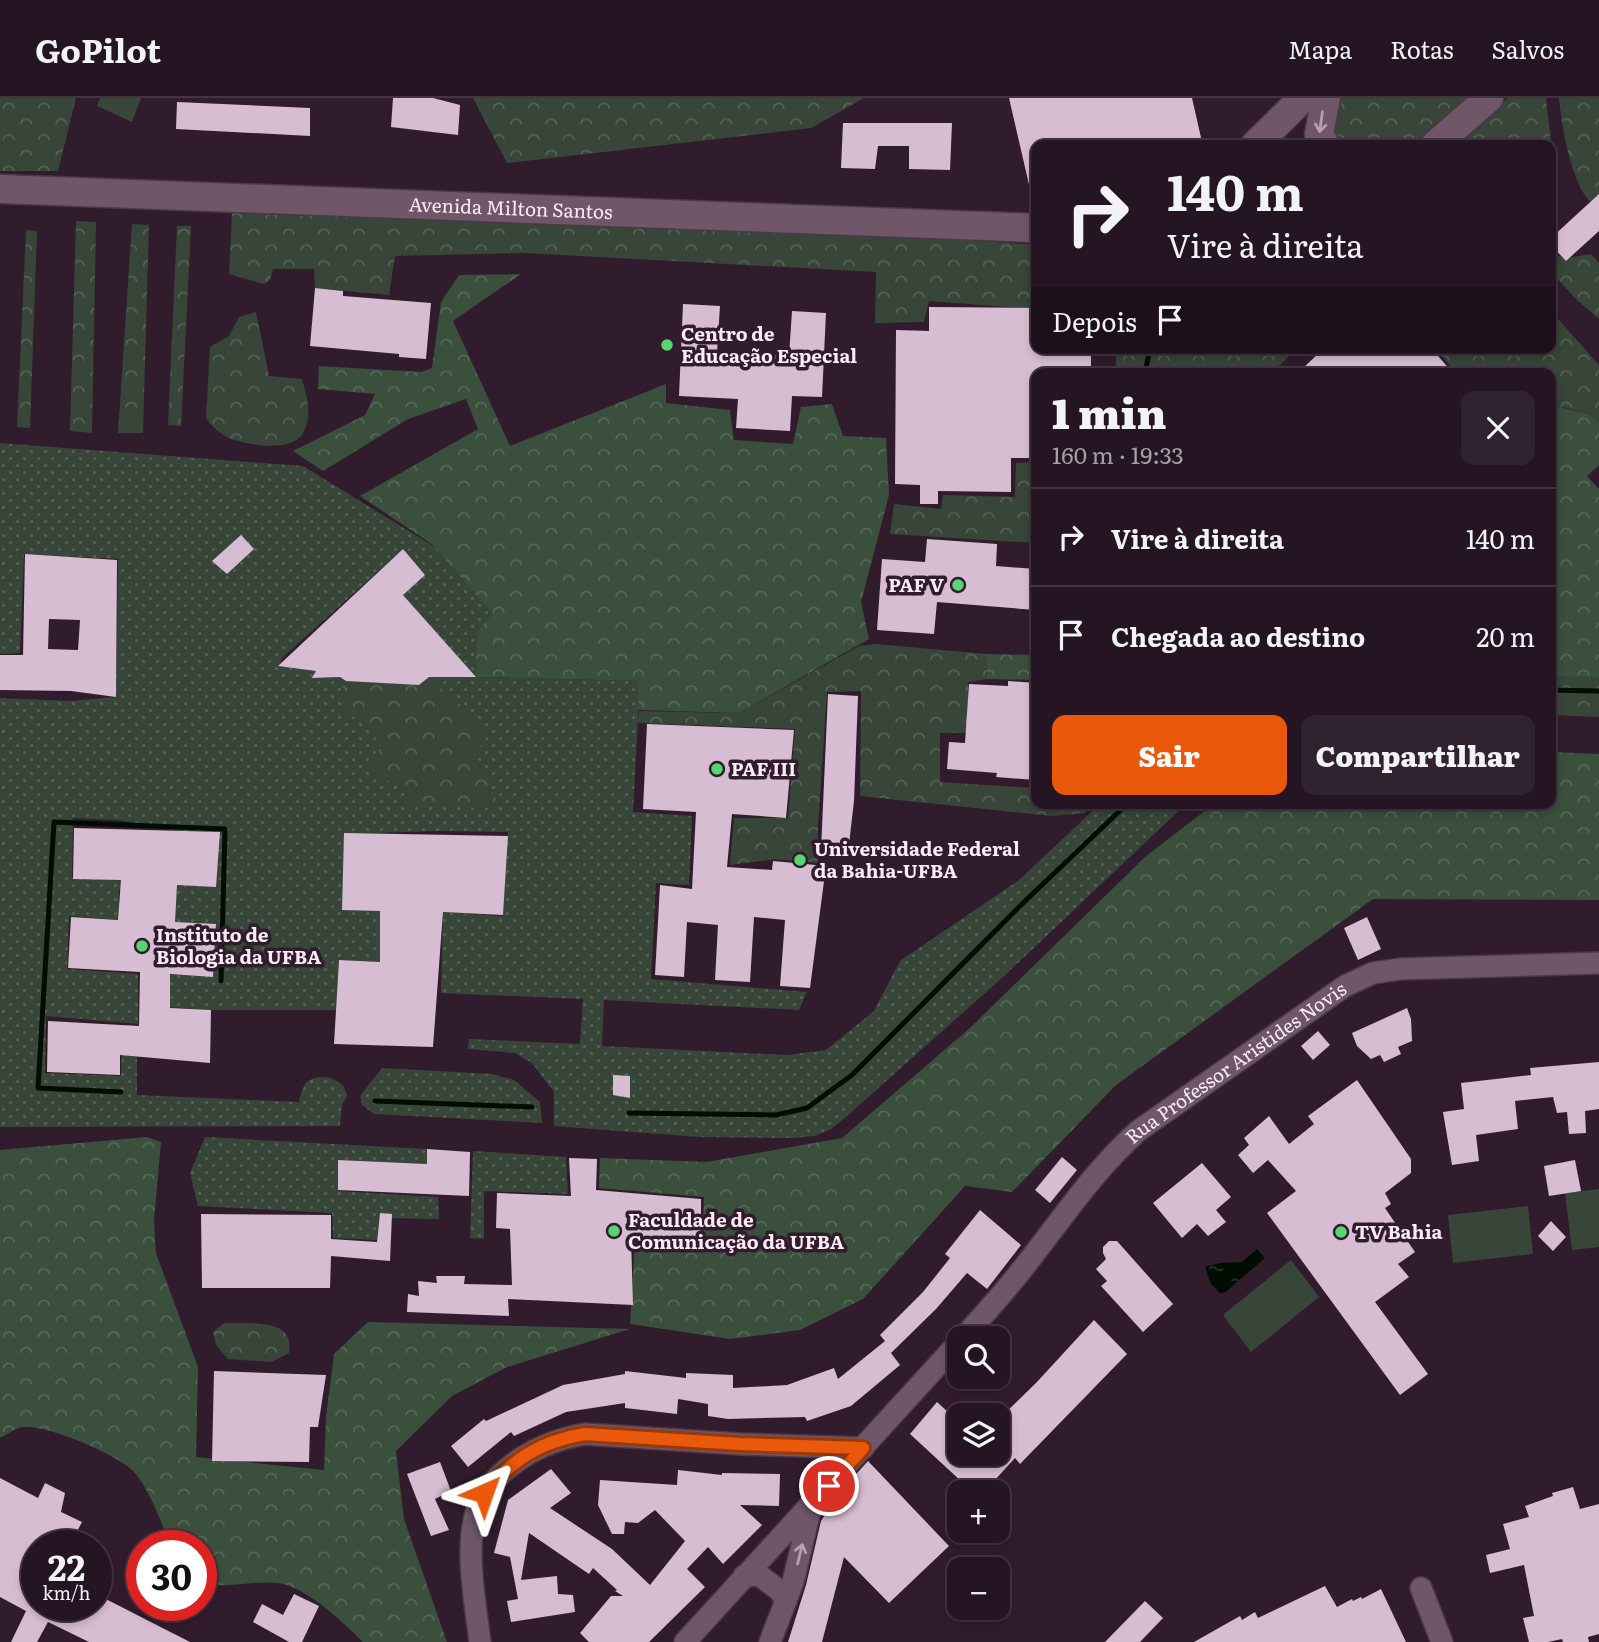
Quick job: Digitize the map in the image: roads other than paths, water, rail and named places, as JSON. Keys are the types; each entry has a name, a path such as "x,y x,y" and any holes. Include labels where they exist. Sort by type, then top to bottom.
{"main road":[{"path":"1260,140 1303,98"},
{"path":"1322,140 1319,134 1326,98"},
{"path":"1441,140 1488,99"},
{"name":"Avenida Milton Santos","path":"0,189 1031,227"}],"street":[{"name":"Rua Professor Aristides Novis","path":"972,1326 1016,1277 1094,1175 1117,1150 1138,1131 1345,986 1373,973 1400,969 1599,962"},
{"name":"Rua Professor Aristides Novis","path":"685,1642 947,1354"},
{"path":"480,1642 472,1577 474,1518 484,1493 502,1471 532,1451 561,1438 585,1434 740,1444 863,1448"},
{"path":"769,1642 793,1582 812,1505"},
{"path":"744,1576 759,1575 780,1591 786,1601"},
{"path":"1421,1588 1442,1642"}],"water":[{"path":"1257,1249 1265,1258 1222,1295 1211,1284 1205,1267 1242,1262"}],"waterway":[{"path":"1146,368 1149,354"},
{"path":"1556,690 1599,691"},
{"path":"629,1113 776,1115 807,1108 852,1075 1024,902 1122,809"},
{"path":"121,1092 38,1088 54,822 225,829 221,981"},
{"path":"375,1101 532,1107"}],"place":[{"name":"Centro de Educação Especial","path":"667,345"},
{"name":"PAF V","path":"958,585"},
{"name":"PAF III","path":"717,769"},
{"name":"Universidade Federal da Bahia-UFBA","path":"800,860"},
{"name":"Instituto de Biologia da UFBA","path":"142,946"},
{"name":"Faculdade de Comunicação da UFBA","path":"614,1231"},
{"name":"TV Bahia","path":"1341,1232"}]}
